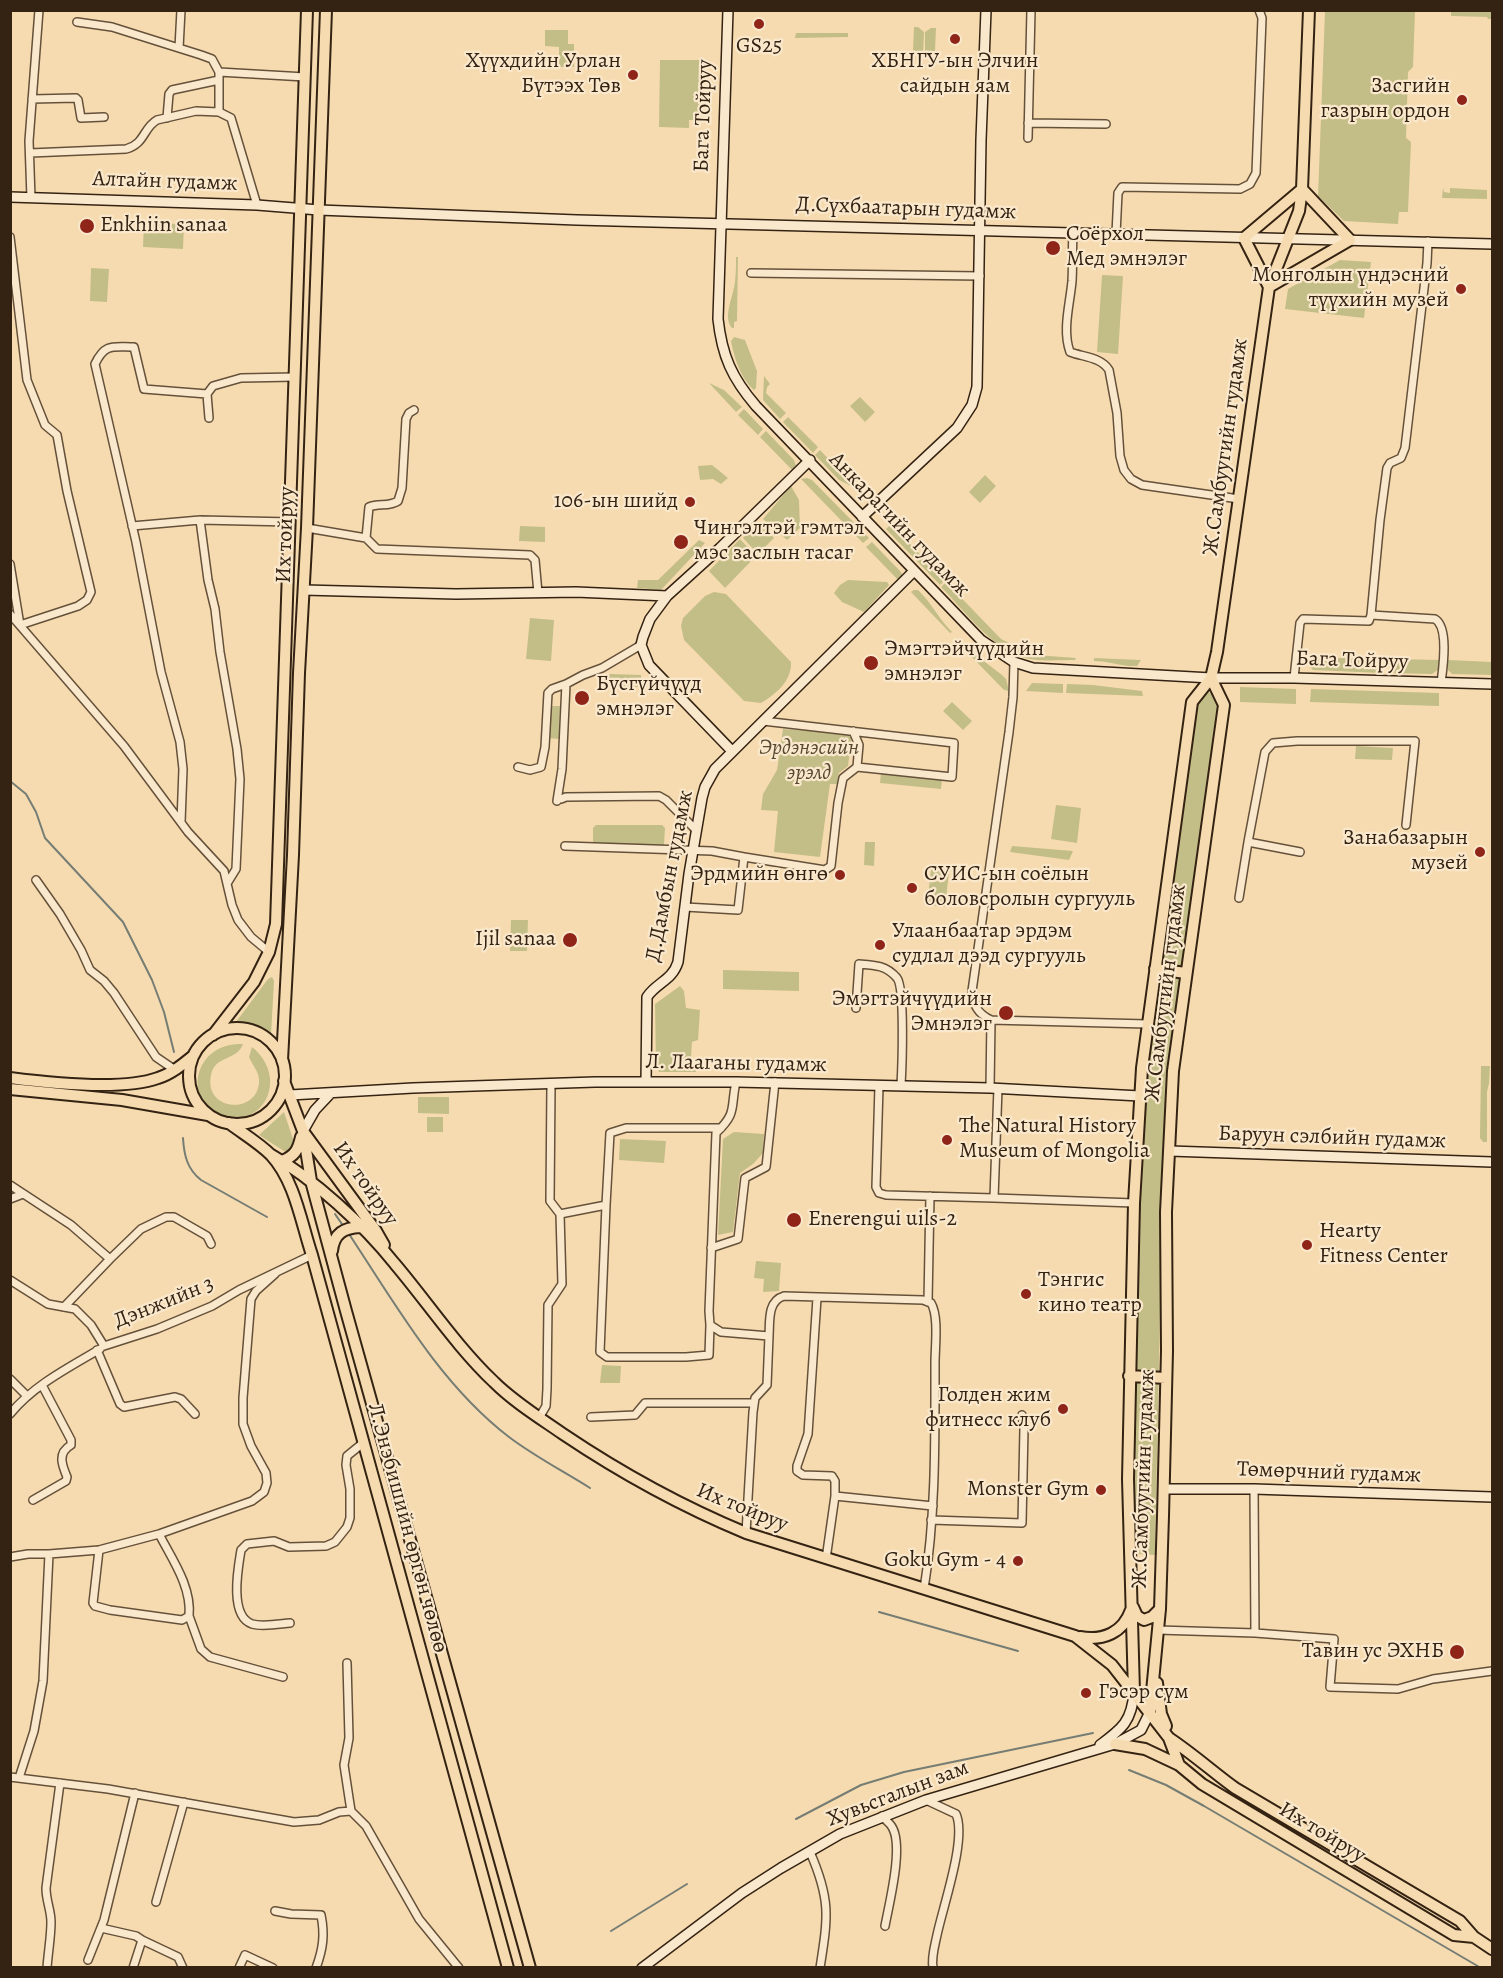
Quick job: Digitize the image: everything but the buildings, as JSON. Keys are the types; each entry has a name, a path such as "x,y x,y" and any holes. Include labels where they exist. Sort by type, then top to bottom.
{"main road":[{"name":"Их тойруу","path":"213,1035 254,982 269,952 276,924 307,10"},
{"name":"Их тойруу","path":"282,1060 292,887 326,10"},
{"name":"Бага Тойруу","path":"720,224 728,10"},
{"path":"862,517 957,428 972,405 977,387 986,10"},
{"name":"Ж.Самбуугийн гудамж","path":"1134,1692 1133,1606 1128,1525 1130,1376 1134,1203 1147,1024 1192,702 1211,678 1217,652 1269,286 1299,211 1302,189 1309,10"},
{"path":"1302,189 1350,240 1269,286 1244,238 1302,189"},
{"name":"Алтайн гудамж","path":"10,197 256,205 319,210"},
{"name":"Д.Сүхбаатарын гудамж","path":"319,210 720,224 1492,244"},
{"name":"Анкарагийн гудамж","path":"720,224 718,319 720,338 728,364 739,386 981,640 1014,662 1033,668 1211,678"},
{"path":"732,751 649,665 641,645 650,619 667,596 810,460"},
{"name":"Д.Дамбын гудамж","path":"646,1082 647,997 651,991 675,972 678,962 684,907 705,787 715,769 732,751 832,655 914,571"},
{"path":"304,590 456,594 576,592 667,596"},
{"name":"Бага Тойруу","path":"1211,678 1492,684"},
{"name":"Ж.Самбуугийн гудамж","path":"1150,1712 1160,1609 1166,1378 1166,1212 1173,1071 1224,705 1211,678"},
{"path":"1155,969 1186,973"},
{"path":"10,1078 120,1084 158,1078 175,1070 193,1056 213,1035 233,1029 254,1031 266,1038 282,1060 284,1081 280,1096 272,1109 259,1119 244,1124 229,1124 208,1115 122,1100 10,1089"},
{"path":"193,1056 190,1066 190,1088 200,1108 208,1115"},
{"name":"Их тойруу","path":"284,1081 303,1131 311,1181 393,1261 476,1364 496,1384 539,1418 591,1453 659,1493 704,1516 746,1533 1075,1636 1112,1665 1169,1738 1179,1765 1202,1784 1454,1935 1474,1937"},
{"name":"Л. Лааганы гудамж","path":"290,1095 413,1088 646,1082 775,1082 994,1088 1140,1096"},
{"path":"282,1161 292,1157 298,1149 303,1131 315,1110 331,1093"},
{"name":"Л.Энэбишийн өргөн чөлөө","path":"229,1124 270,1154 286,1179 312,1255 508,1968"},
{"name":"Их тойруу","path":"303,1131 376,1231 393,1261"},
{"name":"Баруун сэлбийн гудамж","path":"1170,1151 1492,1162"},
{"path":"270,1154 311,1181"},
{"name":"Л.Энэбишийн өргөн чөлөө","path":"311,1181 530,1968"},
{"path":"331,1254 332,1243 339,1233 360,1227"},
{"path":"1130,1376 1166,1378"},
{"name":"Төмөрчний гудамж","path":"1164,1489 1492,1497"},
{"path":"1133,1606 1137,1616 1144,1620 1152,1617 1160,1609"},
{"path":"1075,1636 1098,1639 1113,1634 1124,1624 1133,1606"},
{"path":"1154,1662 1161,1714 1169,1738"},
{"path":"1095,1748 1120,1730 1125,1723 1133,1708 1134,1692"},
{"path":"1095,1748 1115,1744 1141,1730 1150,1712"},
{"name":"Их тойруу","path":"1169,1738 1235,1788 1461,1922 1474,1937 1492,1949"},
{"path":"1115,1744 1144,1749 1179,1765"},
{"name":"Хувьсгалын зам","path":"642,1968 718,1910 781,1868 840,1834 926,1800 1095,1748"}],"street":[{"path":"31,198 32,99 39,10"},
{"path":"179,48 181,10"},
{"path":"1028,138 1031,10"},
{"path":"1116,234 1118,193 1122,188 1240,189 1250,184 1256,173 1262,18 1258,10"},
{"path":"77,22 112,27 212,59 219,72 219,112"},
{"path":"219,72 305,77"},
{"path":"167,117 169,94 172,90 219,80"},
{"path":"32,99 76,98 81,118 104,117"},
{"path":"30,153 126,149 138,144 152,123 167,117 196,111 219,112 231,118 256,205"},
{"path":"1028,123 1106,124"},
{"path":"1073,233 1072,283 1066,342 1070,352 1096,359 1105,364 1109,370 1117,413 1120,456 1124,470 1131,479 1142,485 1239,499"},
{"path":"10,237 11,261 27,381 45,424 57,435 67,490 91,592 87,600 78,606 20,625"},
{"path":"1294,678 1300,623 1303,619 1369,621 1371,615 1387,468 1401,458 1405,448 1428,242"},
{"path":"751,273 980,276"},
{"path":"181,822 183,769 180,742 161,672 132,526 95,364 101,352 109,346 134,347 144,389 207,394"},
{"path":"209,418 207,394 213,386 241,378 295,377"},
{"path":"366,538 369,507 379,504 392,505 398,501 402,488 406,418 414,410"},
{"path":"132,526 200,520 291,522"},
{"path":"200,520 240,779 236,869 234,877 228,882"},
{"path":"307,528 366,538 376,549 531,555 535,560 538,593"},
{"path":"10,564 20,625"},
{"path":"10,614 124,746 181,822 223,870 238,920 246,931 269,952"},
{"path":"1371,615 1439,621 1442,627 1444,657 1441,683"},
{"path":"518,767 530,770 541,767 545,747 548,693 552,688 602,668 641,645"},
{"path":"1014,662 1009,732 972,991 974,1006 991,1020 1147,1024"},
{"path":"566,684 559,800 566,797 659,796 696,830"},
{"path":"565,846 712,851 825,870 831,866 843,778 857,767 952,777 954,743 763,721"},
{"path":"854,731 859,745 857,767"},
{"path":"1239,898 1265,752 1272,744 1297,741 1414,741 1406,825"},
{"path":"1248,842 1300,852"},
{"path":"684,907 738,910 744,857"},
{"path":"36,880 60,914 90,970 114,993 156,1057 175,1070"},
{"path":"856,1008 859,964 884,966 898,979 901,995 901,1085"},
{"path":"991,1020 994,1088 994,1198"},
{"path":"721,1128 626,1128 610,1133 600,1352 603,1355 607,1357 709,1355 716,1133 721,1128 728,1121 734,1109 736,1082"},
{"path":"711,1248 738,1239 745,1178 766,1167 775,1082"},
{"path":"539,1418 546,1406 548,1305 562,1284 560,1214 550,1201 551,1085"},
{"path":"879,1086 877,1190 886,1195 1134,1203"},
{"path":"10,1185 71,1225 111,1259"},
{"path":"10,1199 23,1194"},
{"path":"928,1302 930,1196"},
{"path":"560,1214 606,1205"},
{"path":"64,1307 141,1229 166,1217 174,1217 207,1236 211,1244"},
{"name":"Дэнжийн 3","path":"10,1280 48,1304 75,1309 91,1325 101,1348 157,1329 212,1306 239,1290 312,1255"},
{"path":"10,1557 99,1550 159,1534 252,1501 264,1492 267,1483 266,1473 251,1446 243,1424 243,1398 251,1299 256,1291 275,1274"},
{"path":"746,1533 754,1403 755,1398 767,1385 772,1306 776,1299 784,1296 928,1302 933,1307 935,1322 936,1410 933,1506 924,1589"},
{"path":"817,1298 808,1434 797,1471 803,1475 832,1476 835,1480 835,1496 826,1558"},
{"path":"710,1325 721,1332 769,1336"},
{"path":"10,1414 27,1396 42,1385 101,1348 120,1404 124,1407 175,1397 181,1399 195,1414"},
{"path":"10,1379 27,1396"},
{"path":"33,1500 66,1481 62,1455 71,1445 71,1440 57,1411 42,1385"},
{"path":"591,1417 635,1415 645,1403 754,1403"},
{"path":"931,1520 1022,1523 1024,1428 1022,1415"},
{"path":"290,1623 251,1624 244,1617 239,1608 236,1586 241,1550 248,1544 274,1540 289,1548 326,1546 335,1542 347,1527 350,1518 347,1456 363,1443"},
{"path":"1254,1490 1255,1633"},
{"path":"835,1496 933,1506"},
{"path":"159,1534 188,1595 189,1616 201,1649 210,1657 231,1665 283,1677"},
{"path":"99,1550 93,1603 95,1606 182,1620 189,1616"},
{"path":"49,1554 43,1681 34,1731 15,1778 135,1793 294,1822 319,1821 339,1812 351,1811"},
{"path":"1158,1630 1255,1633 1334,1639 1330,1687 1398,1689 1433,1679 1492,1671"},
{"path":"348,1663 349,1738 344,1765 351,1811 366,1826 419,1919 459,1968"},
{"path":"47,1968 51,1924 50,1911 46,1904 46,1888 60,1783"},
{"path":"88,1960 101,1928 135,1793"},
{"path":"926,1800 956,1814 959,1830 955,1859 935,1946 933,1968"},
{"path":"156,1902 184,1802"},
{"path":"882,1816 892,1827 896,1849 885,1926"},
{"path":"810,1852 824,1886 827,1907 819,1968"},
{"path":"274,1911 321,1915 325,1933 322,1953 316,1968"},
{"path":"101,1928 136,1936 178,1957 183,1968"},
{"path":"133,1968 142,1940"},
{"path":"239,1968 244,1955 273,1968"}],"green space":[{"path":"1325,11 1415,11 1413,67 1408,72 1406,138 1411,142 1408,212 1399,212 1398,224 1344,221 1318,196"},
{"path":"1451,11 1492,11 1492,19 1451,16"},
{"path":"914,27 924,32 923,56 913,50"},
{"path":"936,28 935,51 930,56 925,56 925,32"},
{"path":"545,30 568,30 568,44 574,44 574,67 559,67 559,47 545,46"},
{"path":"796,33 848,33 848,37 795,38"},
{"path":"660,60 700,60 699,120 689,120 689,128 659,127"},
{"path":"1443,188 1444,192 1450,193 1450,188 1487,190 1487,199 1442,198"},
{"path":"144,223 184,224 183,249 143,247"},
{"path":"736,257 738,257 737,321 734,322 734,328 732,328 728,312 735,281"},
{"path":"1340,260 1371,262 1364,318 1285,309 1288,289"},
{"path":"91,268 109,269 107,302 90,301"},
{"path":"1102,275 1123,276 1118,354 1097,352"},
{"path":"734,337 745,340 757,371 754,390 745,380 736,361 731,341"},
{"path":"764,376 770,384 766,393 786,413 780,419 763,400"},
{"path":"709,383 724,390 742,407 736,412"},
{"path":"860,397 875,412 865,422 850,406"},
{"path":"744,409 763,429 758,435 738,415"},
{"path":"788,417 818,447 813,453 783,422"},
{"path":"766,431 794,460 796,466 794,472 760,437"},
{"path":"820,450 870,502 851,486 839,480 815,455"},
{"path":"712,465 728,478 721,484 713,479 700,480 698,466"},
{"path":"985,475 996,486 980,503 969,492"},
{"path":"801,479 812,480 869,538 863,543"},
{"path":"791,486 799,500 800,528 787,540 763,519"},
{"path":"759,522 774,538 758,554 743,538"},
{"path":"891,524 945,580 940,585 886,529"},
{"path":"520,526 545,527 545,542 519,541"},
{"path":"740,539 756,556 725,588 709,571"},
{"path":"699,540 705,543 661,590 637,588 638,580 658,580"},
{"path":"872,542 901,572 903,577 901,583 866,547"},
{"path":"848,580 887,582 889,585 864,612 842,602 834,593"},
{"path":"946,582 1001,639 1035,655 1076,658 1075,660 1037,660 1009,651 972,621 941,587"},
{"path":"918,590 923,595 952,632 950,633 911,592"},
{"path":"714,592 726,594 791,662 786,681 761,703 744,701 684,640 681,626 683,618 705,596"},
{"path":"530,618 554,620 551,661 526,659"},
{"path":"964,646 1006,679 1009,691 1004,690 963,648"},
{"path":"1310,657 1376,659 1381,673 1313,670 1310,667"},
{"path":"1094,658 1141,660 1137,666 1131,666 1094,661"},
{"path":"1394,659 1440,660 1439,669 1432,674 1388,673"},
{"path":"1447,661 1492,662 1492,675 1452,674 1448,670"},
{"path":"609,674 641,675 641,687 608,686"},
{"path":"1032,683 1063,684 1063,693 1026,691"},
{"path":"1067,684 1142,691 1143,696 1066,693"},
{"path":"1240,687 1296,689 1296,704 1240,702"},
{"path":"1311,689 1439,693 1439,706 1310,702"},
{"path":"1203,692 1216,696 1218,705 1168,1074 1163,1165 1155,1555 1138,1554 1133,1508 1139,1229 1147,1073 1195,703"},
{"path":"952,702 972,721 963,730 943,711"},
{"path":"549,706 560,706 559,739 547,738"},
{"name":"Эрдэнэсийн эрэлд","path":"783,729 852,734 848,766 839,773 837,784 830,784 820,857 774,852 778,811 761,810 763,794 777,770"},
{"path":"1356,746 1393,748 1392,760 1355,759"},
{"path":"881,773 942,779 941,789 880,783"},
{"path":"1056,805 1081,808 1077,843 1051,839"},
{"path":"596,825 662,825 665,828 664,845 593,845 593,828"},
{"path":"865,842 875,842 874,866 864,865"},
{"path":"1012,846 1073,851 1069,860 1010,852"},
{"path":"931,870 949,872 945,907 927,905"},
{"path":"511,920 528,920 527,951 510,951"},
{"path":"723,970 799,972 799,991 723,989"},
{"path":"272,977 274,981 271,1035 236,1022 268,979"},
{"path":"680,986 684,991 686,1008 700,1010 698,1040 692,1042 691,1057 696,1064 696,1072 659,1072 656,1065 655,1004"},
{"path":"243,1044 236,1053 221,1061 213,1069 211,1088 215,1097 233,1105 243,1104 257,1091 259,1079 249,1057 252,1047 263,1059 269,1073 270,1086 267,1098 260,1108 249,1115 237,1118 222,1115 209,1107 201,1097 198,1085 199,1072 214,1052 227,1046"},
{"path":"1481,1066 1490,1066 1487,1092 1487,1142 1483,1142 1480,1138"},
{"path":"418,1097 449,1097 449,1114 418,1113"},
{"path":"284,1112 295,1151 287,1153 259,1135"},
{"path":"427,1117 443,1117 443,1132 427,1132"},
{"path":"734,1132 764,1134 763,1153 740,1173 733,1232 718,1235 723,1139"},
{"path":"620,1139 666,1141 664,1163 619,1160"},
{"path":"756,1261 781,1263 779,1291 763,1292 764,1279 754,1278"},
{"path":"602,1365 621,1366 620,1383 600,1383"}],"waterway":[{"path":"10,781 26,794 36,812 45,838 123,922 152,980 164,1012 174,1052"},
{"path":"183,1138 187,1161 196,1176 267,1217"},
{"path":"335,1214 344,1227"},
{"path":"349,1234 421,1342 461,1393 509,1437 590,1488"},
{"path":"879,1612 1018,1651"},
{"path":"796,1819 861,1785 904,1772 1093,1733"},
{"path":"1129,1770 1166,1785 1204,1806 1481,1968"},
{"path":"611,1931 687,1884"}],"place":[{"name":"GS25","path":"759,24"},
{"name":"ХБНГУ-ын Элчин сайдын яам","path":"955,39"},
{"name":"Хүүхдийн Урлан Бүтээх Төв","path":"633,75"},
{"name":"Засгийн газрын ордон","path":"1462,100"},
{"name":"Enkhiin sanaa","path":"87,226"},
{"name":"Соёрхол Мед эмнэлэг","path":"1053,248"},
{"name":"Монголын үндэсний түүхийн музей","path":"1461,289"},
{"name":"106-ын шийд","path":"690,502"},
{"name":"Чингэлтэй гэмтэл мэс заслын тасаг","path":"681,542"},
{"name":"Эмэгтэйчүүдийн эмнэлэг","path":"871,663"},
{"name":"Бүсгүйчүүд эмнэлэг","path":"582,698"},
{"name":"Занабазарын музей","path":"1480,852"},
{"name":"Эрдмийн өнгө","path":"840,875"},
{"name":"СУИС-ын соёлын боловсролын сургууль","path":"912,888"},
{"name":"Ijil sanaa","path":"570,940"},
{"name":"Улаанбаатар эрдэм судлал дээд сургууль","path":"880,945"},
{"name":"Эмэгтэйчүүдийн Эмнэлэг","path":"1006,1013"},
{"name":"The Natural History Museum of Mongolia","path":"947,1140"},
{"name":"Enerengui uils-2","path":"794,1220"},
{"name":"Hearty Fitness Center","path":"1307,1245"},
{"name":"Тэнгис кино театр","path":"1026,1294"},
{"name":"Голден жим фитнесс клуб","path":"1063,1409"},
{"name":"Monster Gym","path":"1101,1490"},
{"name":"Goku Gym - 4","path":"1018,1561"},
{"name":"Тавин ус ЭХНБ","path":"1457,1652"},
{"name":"Гэсэр сүм","path":"1086,1693"}]}
